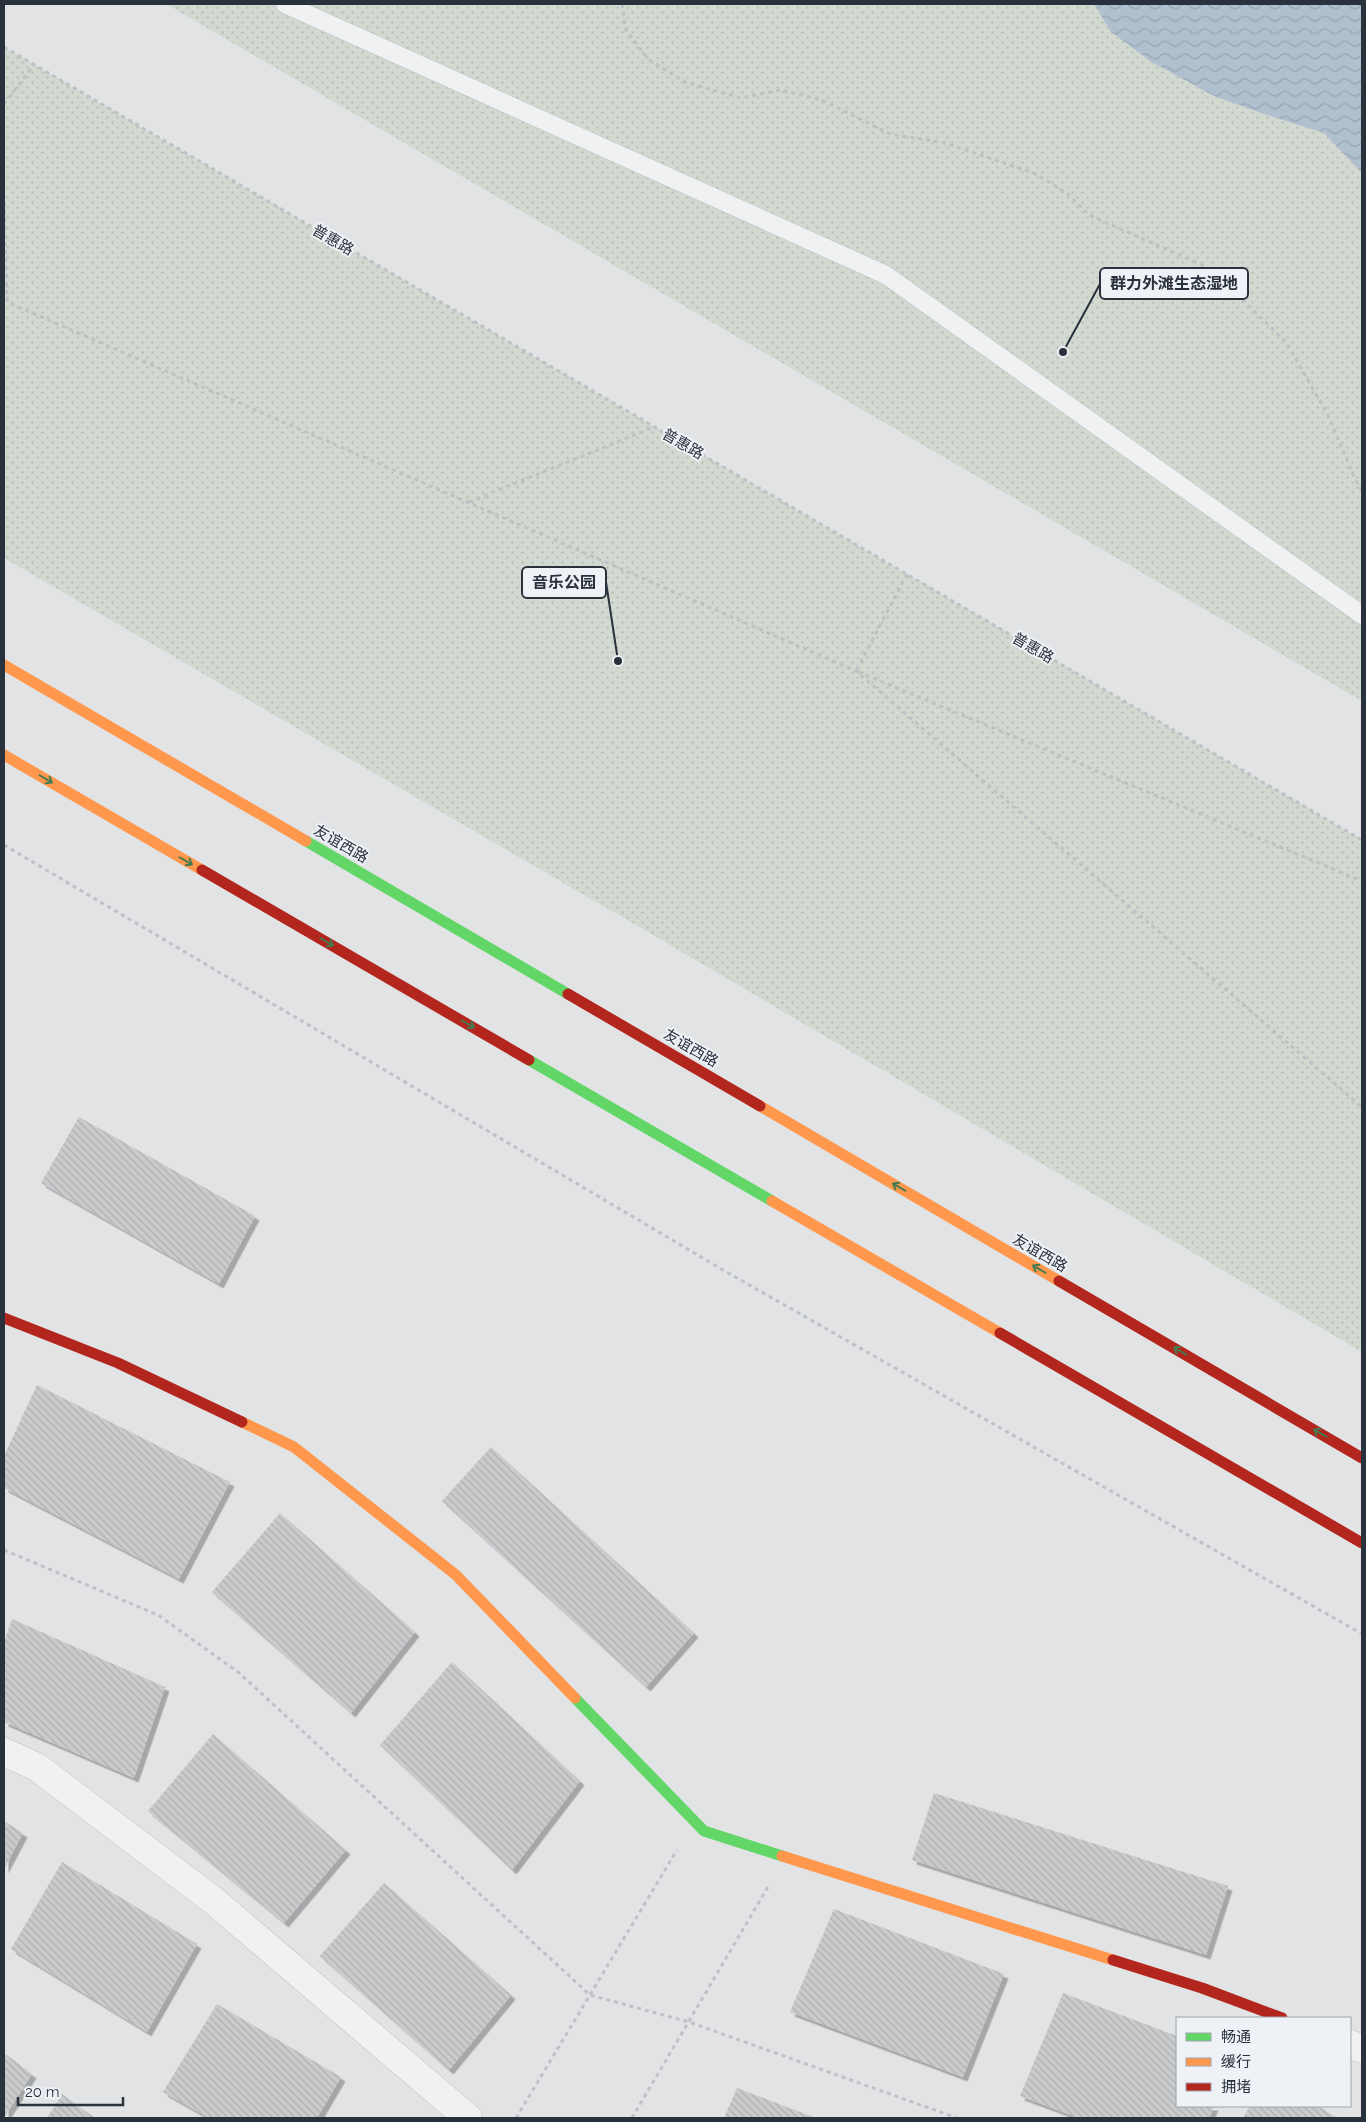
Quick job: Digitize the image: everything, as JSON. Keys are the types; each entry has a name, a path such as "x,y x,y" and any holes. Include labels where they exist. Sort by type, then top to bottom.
{"main road":[{"name":"友谊西路","path":"4,665 1362,1458"},
{"path":"4,755 1362,1543"},
{"path":"4,1318 118,1363 294,1448 456,1575 704,1831 1202,1988 1279,2017"}],"street":[{"path":"4,1752 37,1767 214,1901 468,2118"}],"lane":[{"path":"286,4 886,275 1362,615"}],"path":[{"path":"622,4 626,30 648,59 685,82 741,98 780,90 822,100 890,134 945,143 1036,174 1068,194 1089,215 1211,269 1286,342 1328,415 1354,477 1362,490"},
{"name":"普惠路","path":"4,47 1362,840"},
{"path":"4,104 34,65"},
{"path":"4,194 7,302 856,671 1362,881"},
{"path":"468,502 654,427"},
{"path":"856,671 906,574"},
{"path":"856,671 1362,1107"},
{"path":"4,845 715,1265 1362,1634"},
{"path":"4,1550 158,1615 238,1672 590,1995 689,2022 958,2118"},
{"path":"516,2118 694,1822"},
{"path":"632,2118 786,1857"}],"shaded area":[{"path":"166,4 1362,4 1362,701"},
{"path":"4,47 1362,840 1362,1352 641,928 4,558"}],"water":[{"path":"1094,4 1362,4 1362,173 1324,133 1214,96 1150,61 1111,32"}],"building":[{"path":"79,1117 255,1216 219,1284 41,1183"},
{"path":"37,1385 230,1482 179,1579 4,1488 4,1456"},
{"path":"491,1447 694,1633 646,1687 442,1501"},
{"path":"280,1513 415,1632 351,1713 212,1592"},
{"path":"12,1619 165,1687 134,1778 4,1722 4,1643"},
{"path":"452,1662 580,1781 512,1870 380,1745"},
{"path":"213,1734 346,1850 284,1923 148,1811"},
{"path":"934,1793 1228,1886 1206,1955 912,1860"},
{"path":"4,1821 23,1833 4,1869"},
{"path":"62,1862 197,1944 147,2032 11,1949"},
{"path":"384,1883 511,1995 449,2070 320,1956"},
{"path":"834,1909 1004,1974 963,2077 790,2012"},
{"path":"1063,1993 1176,2036 1176,2107 1214,2107 1209,2118 1079,2118 1020,2096"},
{"path":"217,2004 341,2077 317,2118 209,2118 163,2092"},
{"path":"4,2053 32,2074 4,2118"},
{"path":"737,2088 816,2118 724,2118"},
{"path":"62,2094 95,2118 47,2118"},
{"path":"1249,2107 1320,2107 1338,2118 1243,2118"}],"traffic: fast":[{"path":"306,841 568,994"},
{"path":"529,1060 772,1201"},
{"path":"575,1698 704,1831 782,1856"}],"traffic: slow":[{"path":"4,665 306,841"},
{"path":"4,755 202,870"},
{"path":"760,1106 1059,1281"},
{"path":"772,1201 1000,1333"},
{"path":"242,1422 294,1447 456,1575 575,1698"},
{"path":"782,1856 1113,1960"}],"traffic: jam":[{"path":"202,870 529,1060"},
{"path":"568,994 760,1106"},
{"path":"1059,1281 1362,1458"},
{"path":"4,1318 118,1363 242,1422"},
{"path":"1000,1333 1362,1543"},
{"path":"1113,1960 1202,1988 1279,2017"}],"place":[{"name":"群力外滩生态湿地","path":"1063,352"},
{"name":"音乐公园","path":"618,661"}]}
